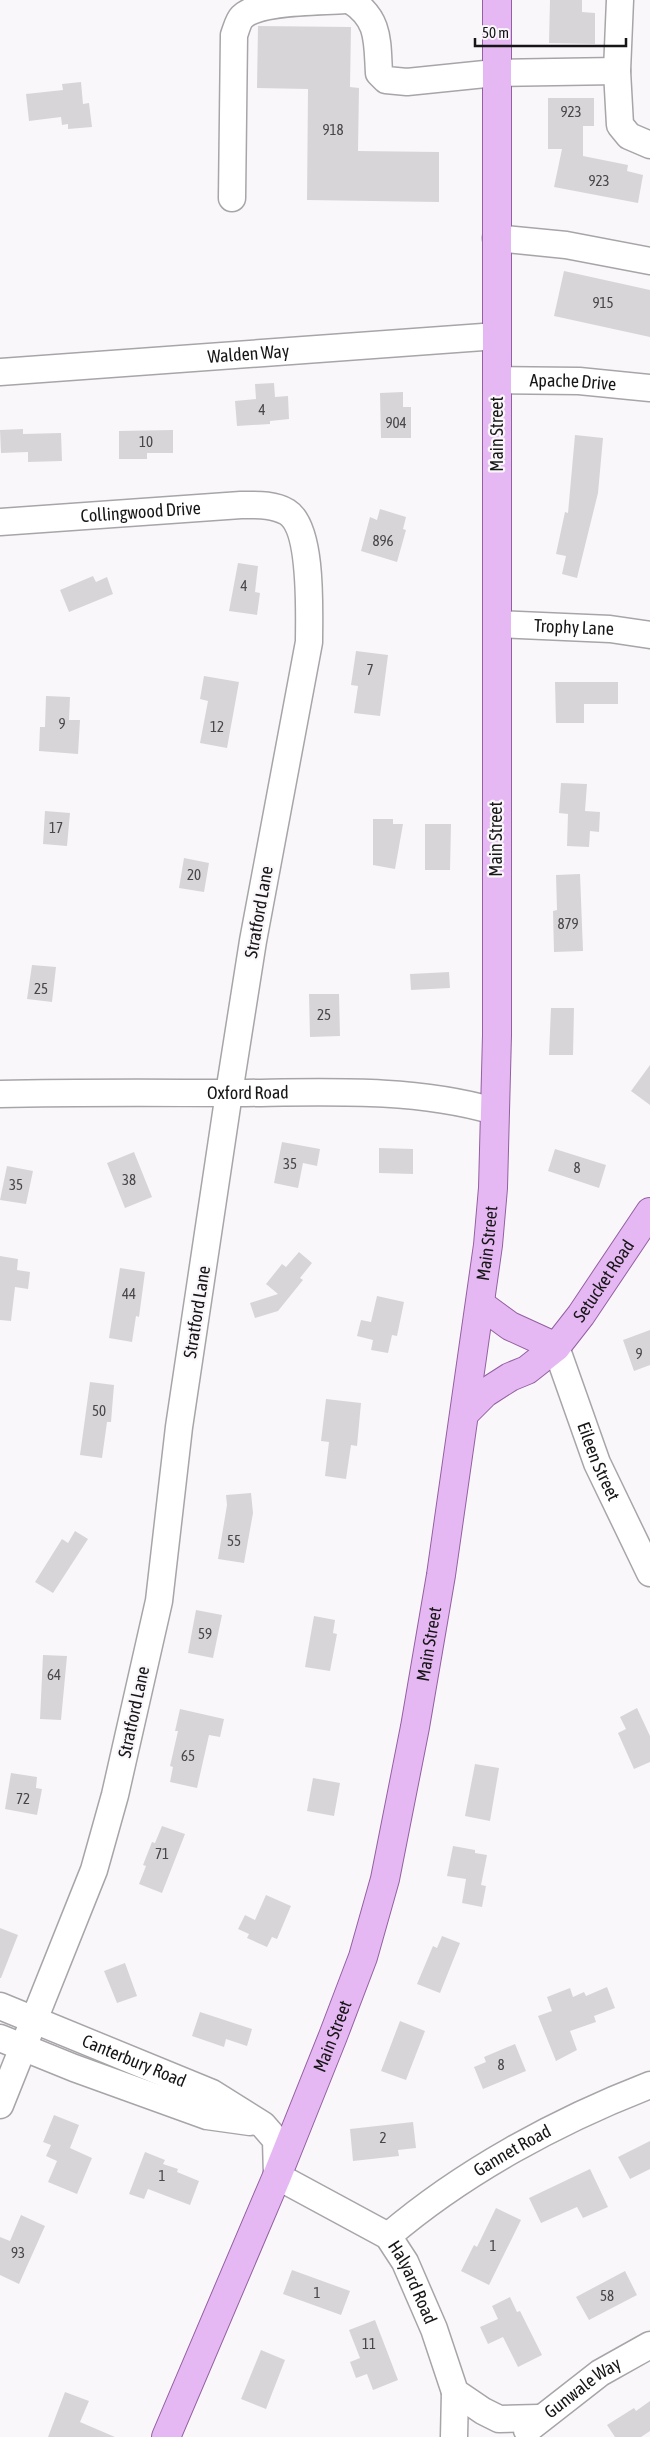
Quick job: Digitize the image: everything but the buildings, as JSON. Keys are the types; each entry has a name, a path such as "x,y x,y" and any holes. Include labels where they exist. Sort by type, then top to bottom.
{"main road":[{"name":"Main Street","path":"166,2437 276,2176 363,1957 384,1879 415,1727 465,1413 480,1304 493,1188 497,1035 497,0"},
{"name":"Setucket Road","path":"465,1413 485,1393 510,1377 527,1370 556,1347 581,1315 650,1212"},
{"path":"480,1304 510,1326 556,1347"}],"street":[{"path":"232,198 234,35 240,18 250,10 269,5 345,0"},
{"path":"350,0 361,7 372,21 376,34 378,73 386,80 407,82 496,74 617,71"},
{"path":"620,0 617,71 620,125 628,136 650,145"},
{"path":"496,238 566,245 650,261"},
{"name":"Walden Way","path":"0,372 496,336"},
{"name":"Apache Drive","path":"497,380 579,381 650,388"},
{"name":"Collingwood Drive","path":"0,522 264,505 280,510"},
{"name":"Stratford Lane","path":"0,2105 11,2042 36,2020 94,1870 115,1795 160,1601 179,1427 229,1093 253,941 309,642 309,605 302,533 297,522 288,513 280,510"},
{"name":"Trophy Lane","path":"498,624 610,629 650,635"},
{"name":"Oxford Road","path":"0,1094 332,1092 427,1097 460,1101 494,1111"},
{"name":"Eileen Street","path":"556,1347 597,1463 650,1573"},
{"name":"Canterbury Road","path":"0,2006 212,2093 263,2124 276,2140 276,2176"},
{"name":"Canterbury Road","path":"11,2042 74,2068 207,2116 263,2124"},
{"name":"Gannet Road","path":"388,2236 420,2209 517,2148 575,2117 650,2085"},
{"name":"Halyard Road","path":"276,2176 388,2236 405,2262 434,2329 455,2392 454,2437"},
{"name":"Gunwale Way","path":"519,2437 540,2418 600,2373 650,2345"},
{"path":"455,2392 483,2411 499,2419 540,2418"}]}
